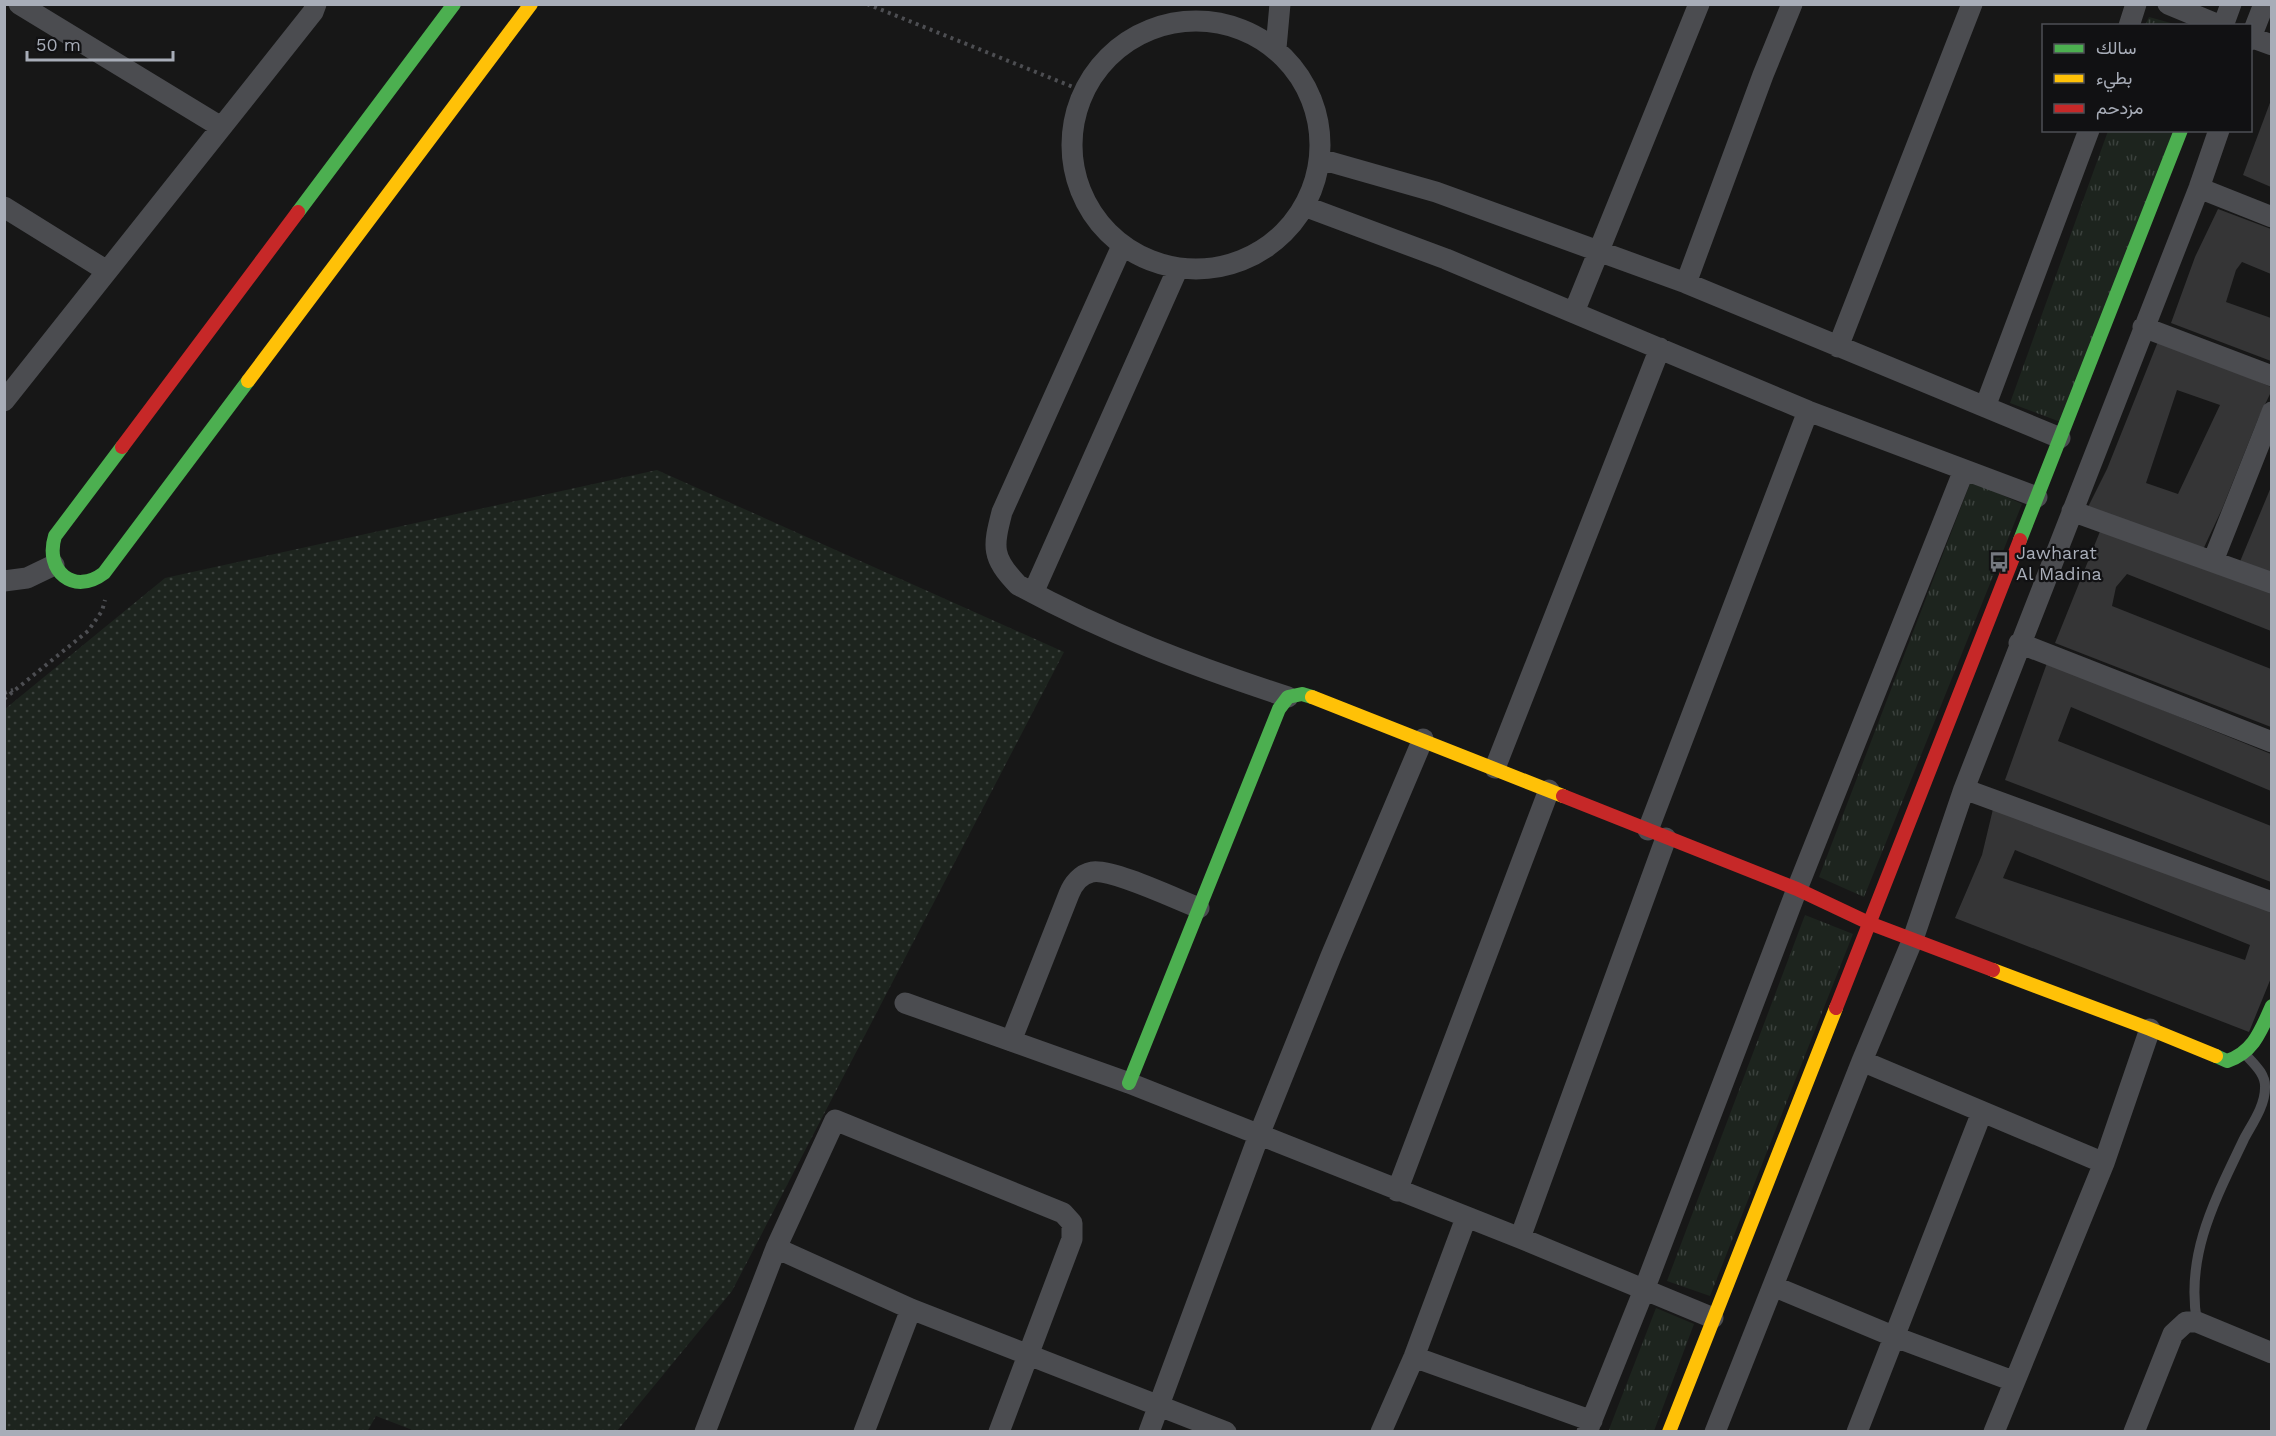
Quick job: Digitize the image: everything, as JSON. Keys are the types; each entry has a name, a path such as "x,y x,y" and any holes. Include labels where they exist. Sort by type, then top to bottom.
{"street":[{"path":"19,4 221,127"},
{"path":"4,401 316,4"},
{"path":"454,4 55,536 51,550 54,565 63,576 76,582 91,581 104,573 531,4"},
{"path":"1276,48 1280,4"},
{"path":"1574,312 1699,4"},
{"path":"1686,283 1763,75 1792,4"},
{"path":"1838,347 1972,4"},
{"path":"2129,24 2136,4"},
{"path":"2168,4 2217,24"},
{"path":"2223,24 2231,4"},
{"path":"2252,35 2264,4"},
{"path":"1204,12 1251,32 1276,48 1297,71 1312,98 1320,128 1320,159 1314,183 1304,206 1281,235 1251,256 1215,268 1179,268 1149,261 1122,246 1092,215 1074,175 1071,132 1083,91 1107,57 1142,32 1182,21 1204,12"},
{"path":"2252,38 2271,45"},
{"path":"1985,407 2088,132"},
{"path":"1669,1431 2180,132"},
{"path":"1715,1431 1913,939 1964,789 2019,643 2199,188 2218,132"},
{"path":"1320,159 1436,192 1598,253 1686,283 2060,438"},
{"path":"2199,188 2271,217"},
{"path":"1304,206 1446,259 1808,411 2037,497"},
{"path":"4,207 107,272"},
{"path":"1122,246 1002,512 995,541 998,558 1006,573 1018,585 1115,634 1200,669 1288,697 1302,694 1322,700 1797,889 1869,923 2227,1060 2251,1049 2271,1006"},
{"path":"1033,593 1179,268"},
{"path":"2143,327 2271,376"},
{"path":"1495,768 1660,348"},
{"path":"1520,1238 1657,834 1808,411"},
{"path":"2213,561 2271,412"},
{"path":"1414,1356 1590,1426 1797,889 1964,470"},
{"path":"2072,511 2271,583"},
{"path":"4,581 27,578 54,565"},
{"path":"2019,643 2271,742"},
{"path":"1129,1083 1279,708 1288,697"},
{"path":"1149,1431 1259,1136 1331,956 1423,739"},
{"path":"1964,789 2271,902"},
{"path":"1397,1191 1549,790"},
{"path":"1011,1041 1072,886 1086,873 1104,871 1199,908"},
{"path":"905,1002 1129,1083 1520,1238 1713,1318"},
{"path":"1994,1431 2104,1163 2150,1029"},
{"path":"1862,1061 2104,1163"},
{"path":"1857,1431 1982,1112"},
{"path":"705,1431 776,1248 835,1120 1063,1212 1072,1223 1072,1239 999,1431"},
{"path":"1382,1431 1414,1356 1467,1218"},
{"path":"776,1248 911,1309 1226,1431"},
{"path":"1773,1286 1895,1337 2013,1381"},
{"path":"864,1431 911,1309"},
{"path":"2134,1431 2173,1334 2186,1322 2197,1322 2271,1353"}],"lane":[{"path":"2197,1322 2193,1299 2196,1258 2211,1208 2260,1108 2265,1091 2265,1078 2244,1054"}],"path":[{"path":"867,4 1083,91"},
{"path":"4,699 88,631 95,622 105,598 104,573"},
{"path":"4,693 17,689"}],"green space":[{"path":"2149,17 2174,24 2146,24"},
{"path":"2108,132 2173,132 2066,424 2010,403"},
{"path":"657,470 1064,652 732,1291 617,1431 415,1431 376,1416 367,1432 5,1431 5,709 165,578"},
{"path":"1971,481 2022,504 1864,897 1819,877"},
{"path":"1805,915 1853,934 1710,1296 1667,1281"},
{"path":"1656,1308 1694,1324 1654,1431 1608,1432"}],"building":[{"path":"2271,100 2271,187 2243,175"},
{"path":"2218,209 2271,229 2271,274 2242,262 2236,270 2226,302 2271,318 2271,361 2171,323 2195,257"},
{"path":"2159,339 2271,387 2271,392 2222,509 2200,556 2085,513 2107,469","holes":["2177,390 2220,405 2178,494 2146,483"]},
{"path":"2271,487 2271,576 2239,564"},
{"path":"2103,524 2271,591 2271,631 2127,574 2116,587 2112,606 2271,669 2271,727 2055,643"},
{"path":"2047,663 2271,754 2271,791 2071,707 2058,741 2271,826 2271,882 2005,780"},
{"path":"1993,809 2271,911 2271,978 2249,1032 1955,918 1982,855","holes":["2015,850 2250,945 2245,960 2003,878"]}],"traffic: fast":[{"path":"298,212 454,4"},
{"path":"2020,540 2180,132"},
{"path":"122,447 55,536 54,560 58,569 72,581 82,582 104,573 248,381"},
{"path":"1129,1083 1279,709 1288,697 1302,694 1312,697"},
{"path":"2216,1056 2227,1061 2244,1052 2256,1039 2272,1006"}],"traffic: slow":[{"path":"248,381 531,4"},
{"path":"1312,697 1563,796"},
{"path":"1993,970 2216,1056"},
{"path":"1669,1432 1836,1008"}],"traffic: jam":[{"path":"122,447 298,212"},
{"path":"1836,1008 2020,540"},
{"path":"1563,796 1797,889 1869,923 1993,970"}],"place":[{"name":"Jawharat Al Madina","path":"1999,562"}]}
